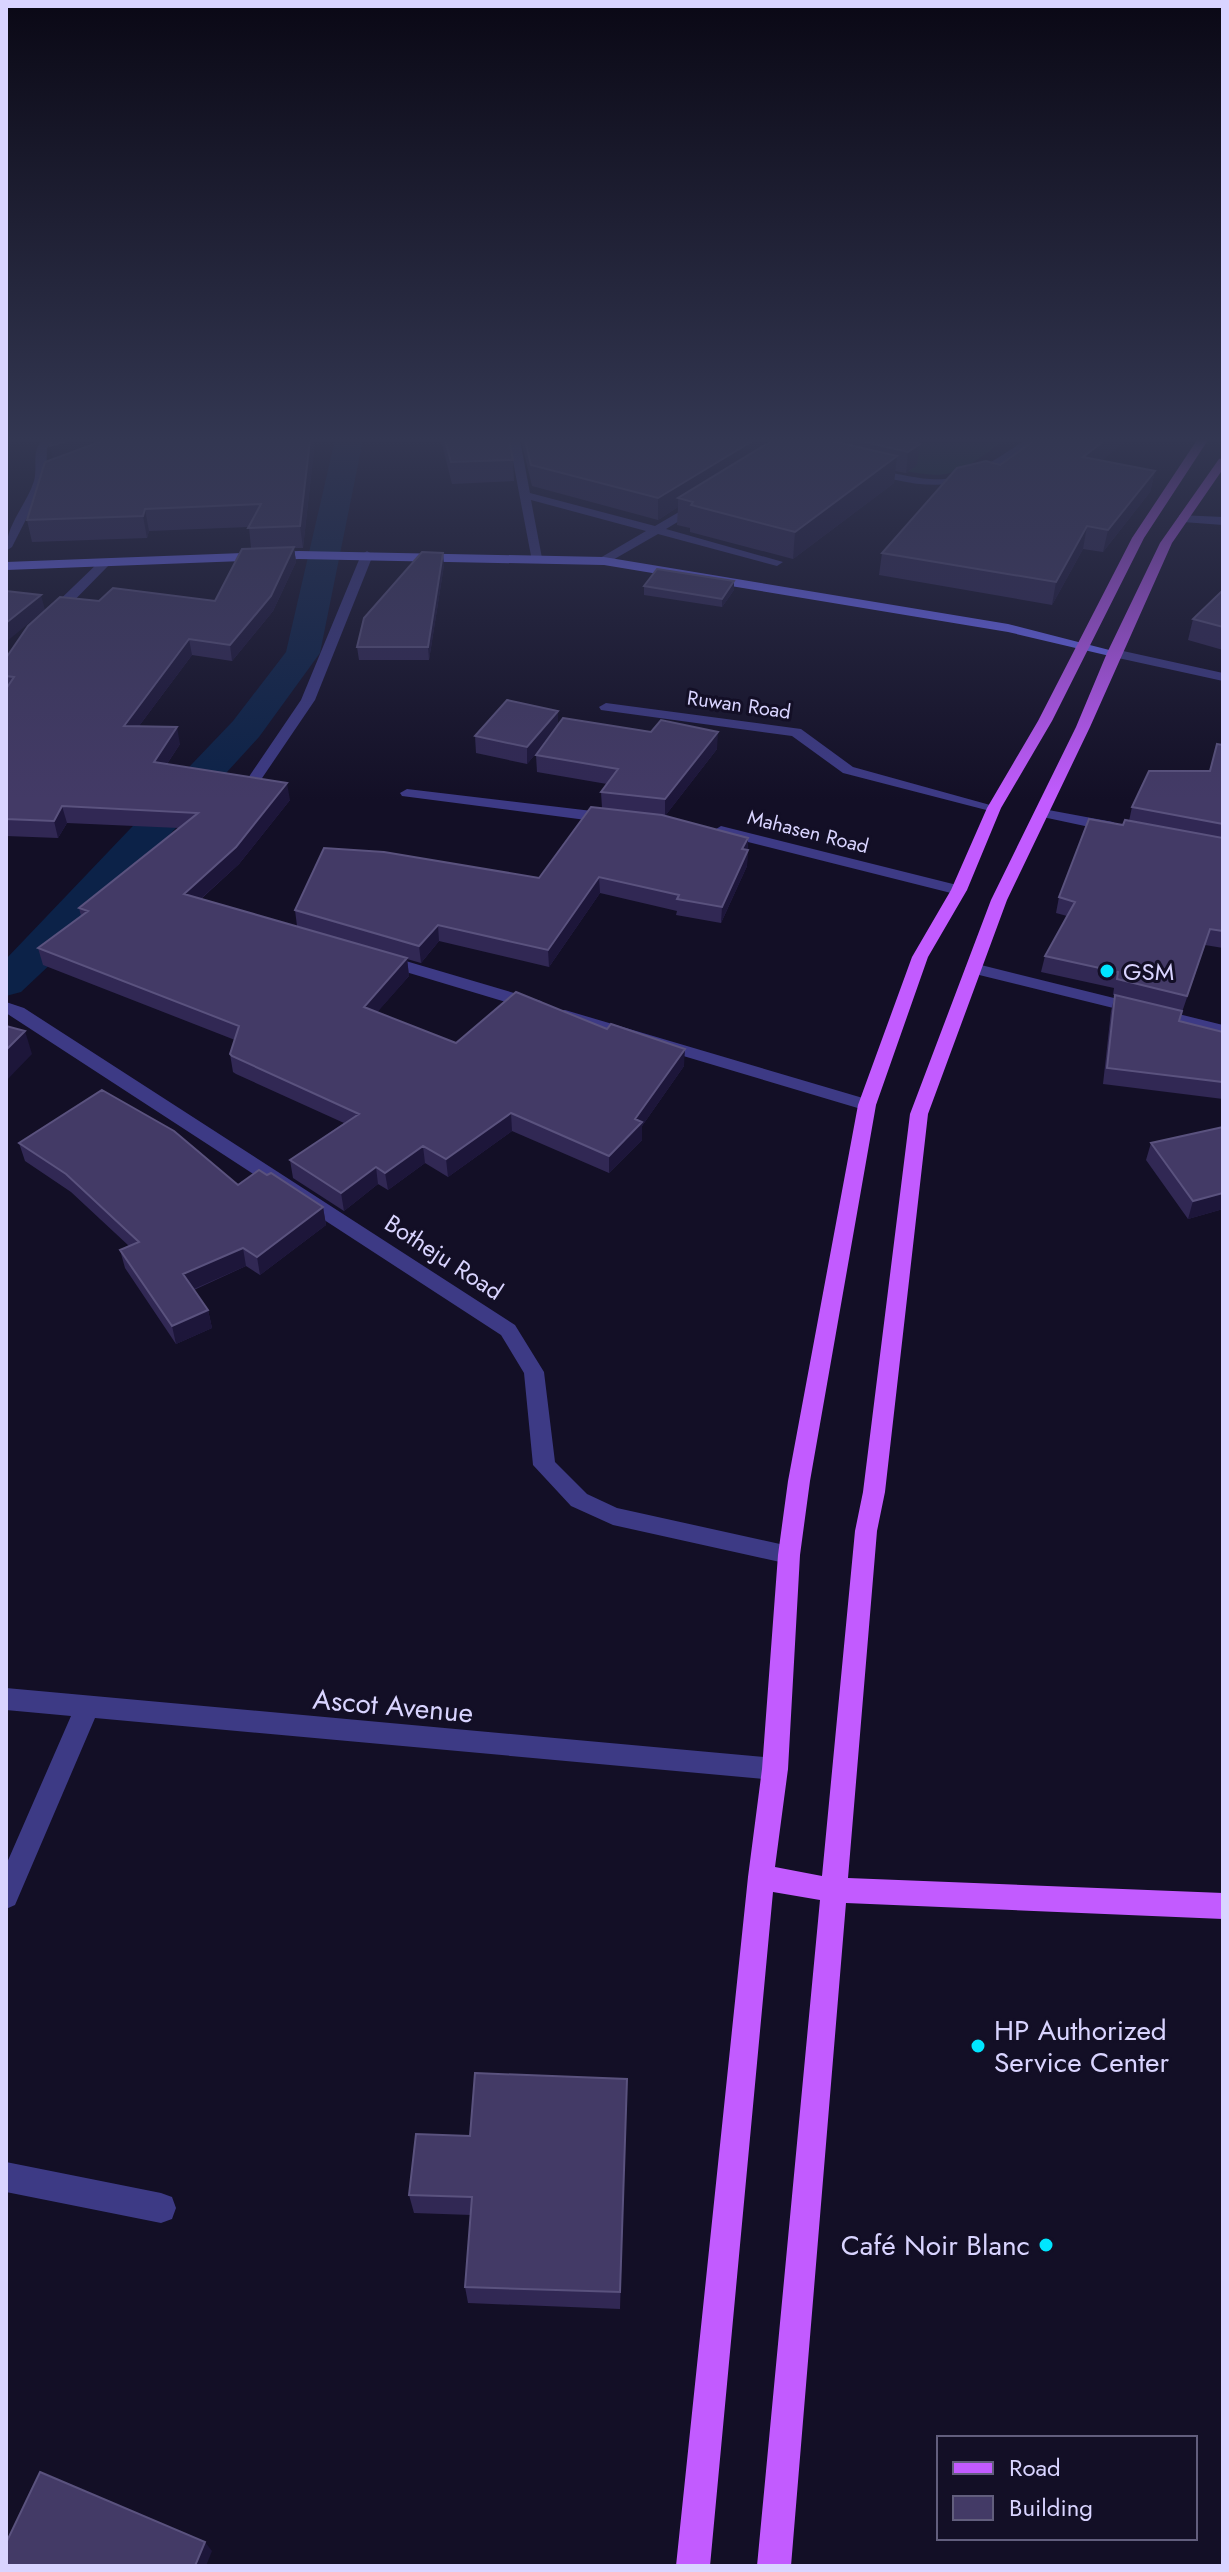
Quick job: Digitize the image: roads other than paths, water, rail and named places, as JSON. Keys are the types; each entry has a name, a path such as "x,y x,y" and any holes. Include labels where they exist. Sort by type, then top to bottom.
{"main road":[{"path":"6,566 177,560"},
{"path":"582,560 604,561 1008,628 1114,653"},
{"path":"693,2566 761,1877 775,1769 789,1555 867,1105 920,957 959,890 994,808 1045,721 1127,560"},
{"path":"774,2566 831,1890 866,1531 874,1492 919,1114 999,900 1043,813 1158,560"},
{"path":"761,1877 831,1890 1223,1906"}],"street":[{"path":"251,784 308,700 365,560"},
{"path":"769,560 777,562"},
{"path":"39,627 105,563"},
{"path":"1114,653 1223,677"},
{"name":"Ruwan Road","path":"606,707 796,732 848,770 994,808"},
{"path":"407,793 628,820"},
{"path":"1043,813 1133,831"},
{"name":"Mahasen Road","path":"707,829 959,890"},
{"path":"365,954 867,1105"},
{"path":"973,968 1223,1030"},
{"name":"Botheju Road","path":"12,1009 508,1330 534,1372 544,1465 579,1500 613,1516 789,1555"},
{"name":"Ascot Avenue","path":"6,1699 86,1709 775,1769"},
{"path":"6,1896 86,1709"},
{"path":"6,2177 161,2208"}],"waterway":[{"path":"6,983 42,949 246,729 303,653 323,560"}],"place":[{"name":"GSM","path":"1107,971"},
{"name":"HP Authorized Service Center","path":"978,2046"},
{"name":"Café Noir Blanc","path":"1046,2245"}]}
